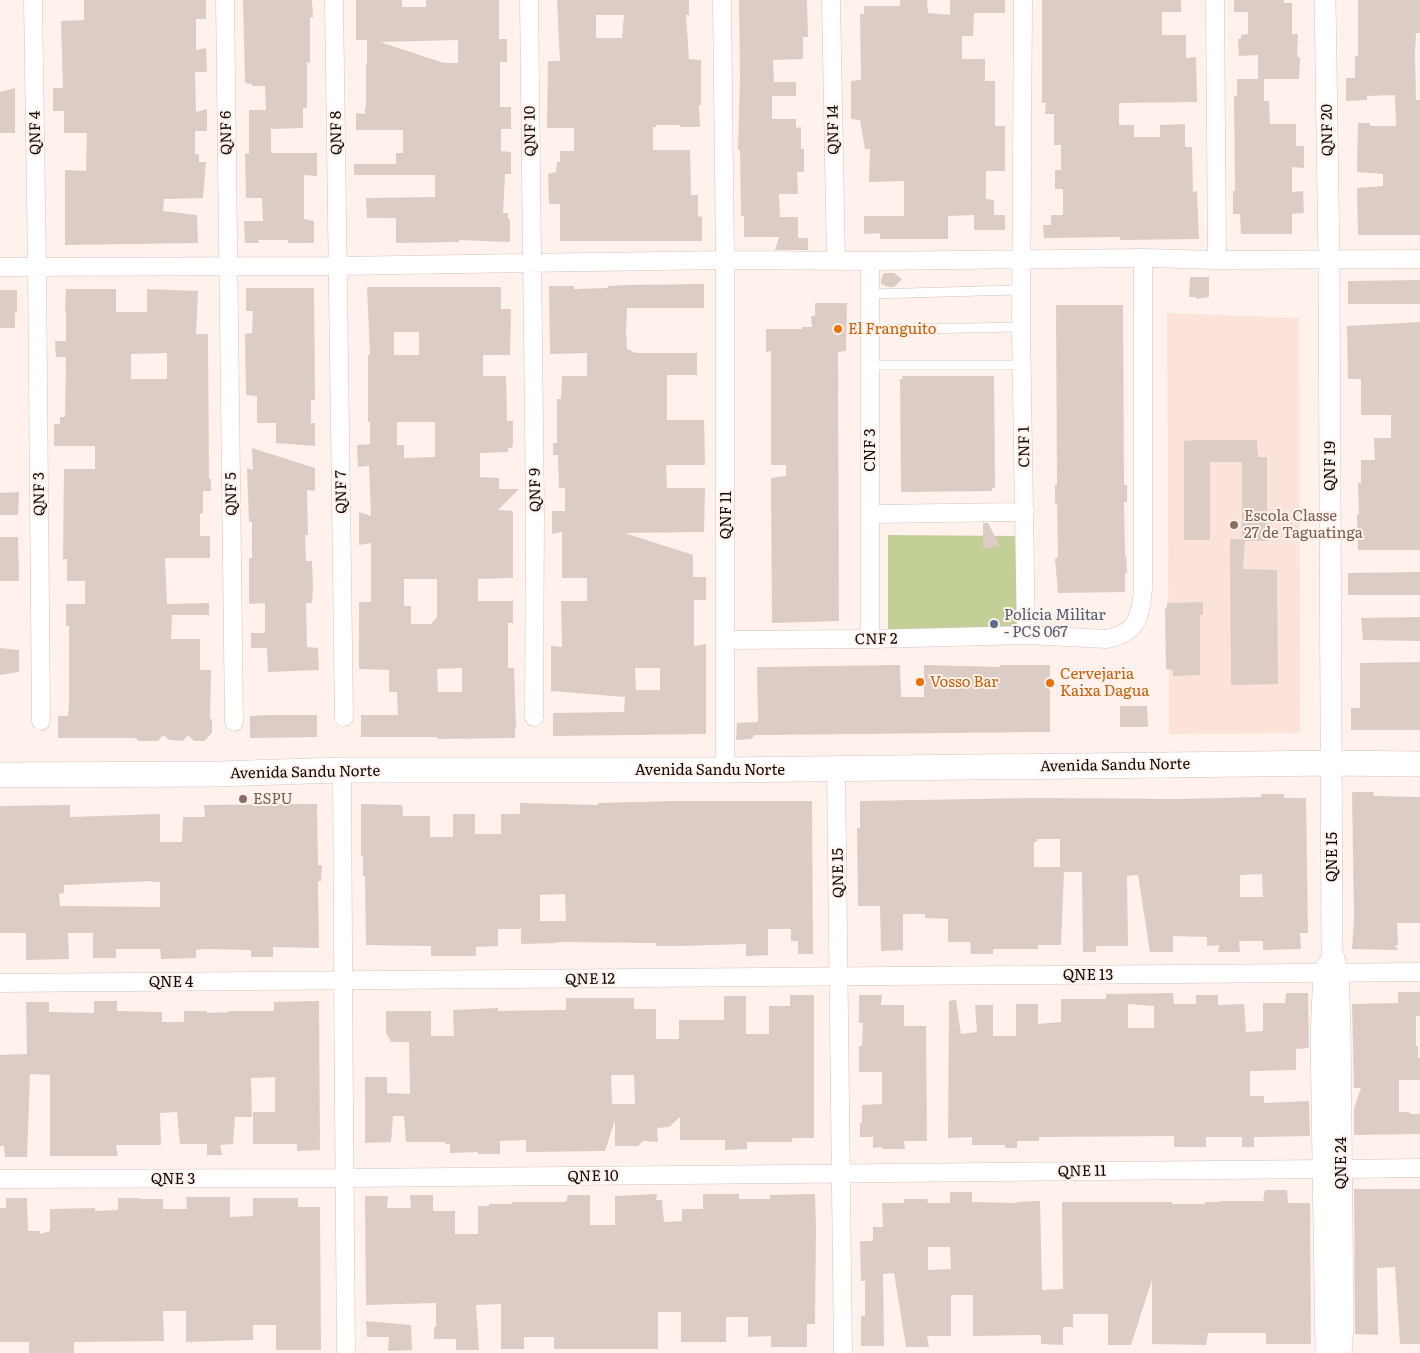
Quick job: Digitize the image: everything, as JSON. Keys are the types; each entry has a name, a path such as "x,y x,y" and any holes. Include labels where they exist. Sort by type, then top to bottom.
{"main road":[{"name":"Avenida Sandu Norte","path":"0,775 219,774 342,770 725,770 1332,763 1420,764"}],"street":[{"name":"QNF 4","path":"33,0 37,267"},
{"name":"QNF 6","path":"225,0 227,266"},
{"name":"QNF 8","path":"334,0 337,266"},
{"name":"QNF 10","path":"529,0 532,262"},
{"name":"QNF 11","path":"722,0 725,260 725,770"},
{"name":"QNF 14","path":"831,0 836,261"},
{"name":"CNF 1","path":"1023,0 1021,327 1026,635"},
{"path":"1215,0 1217,260"},
{"name":"QNF 20","path":"1325,0 1328,259"},
{"name":"CNF 2","path":"726,640 870,640 1026,635 1108,639 1119,637 1134,626 1140,613 1143,588 1143,258"},
{"name":"QNF 19","path":"1328,259 1332,763"},
{"path":"0,267 337,266 725,260 1420,259"},
{"name":"CNF 3","path":"870,261 870,640"},
{"name":"QNF 9","path":"532,262 535,510 534,717"},
{"name":"QNF 5","path":"227,266 234,722"},
{"name":"QNF 7","path":"337,266 344,717"},
{"name":"QNF 3","path":"37,267 41,721"},
{"path":"870,514 1025,512"},
{"name":"QNE 15","path":"1331,973 1332,763"},
{"name":"QNE 15","path":"836,769 843,1353"},
{"path":"342,770 346,1353"},
{"name":"QNE 13","path":"839,977 1420,972"},
{"name":"QNE 24","path":"1326,1353 1332,1169 1340,1025 1331,973"},
{"name":"QNE 12","path":"342,981 839,977"},
{"name":"QNE 4","path":"0,983 342,981"},
{"name":"QNE 11","path":"840,1174 1420,1168"},
{"name":"QNE 24","path":"1332,1169 1343,1329 1341,1353"},
{"name":"QNE 10","path":"346,1178 840,1174"},
{"name":"QNE 3","path":"0,1179 346,1178"}],"lane":[{"path":"870,294 1022,290"},
{"path":"870,330 1021,327"},
{"path":"870,365 1022,365"}],"shaded area":[{"name":"Escola Classe 27 de Taguatinga","path":"1167,313 1299,318 1300,733 1169,734"}],"green space":[{"path":"888,535 1020,536 1016,635 888,637"}],"building":[{"path":"84,0 206,0 206,19 196,19 196,50 206,48 207,72 195,72 196,112 207,109 207,131 195,131 195,154 199,154 199,162 206,162 203,198 164,199 163,211 197,215 198,243 65,245 65,170 86,171 87,133 64,133 64,111 53,111 53,88 63,88 61,21 84,20"},
{"path":"243,0 312,0 313,18 310,17 310,63 307,62 307,108 303,108 303,128 271,129 271,153 317,153 317,176 304,175 304,219 314,221 314,243 288,243 288,240 258,240 259,243 245,243 244,221 263,221 262,198 246,198 245,153 249,154 249,110 266,110 265,86 252,86 252,84 245,83"},
{"path":"356,0 402,0 402,7 426,7 426,0 499,0 499,39 507,39 507,62 500,62 500,107 511,107 511,129 501,129 501,151 511,152 511,174 505,174 503,213 508,213 508,219 510,219 510,242 459,240 459,242 396,243 396,218 367,218 366,198 435,197 435,175 354,175 354,164 396,164 396,153 403,153 403,130 356,130 356,113 365,114 366,108 367,40 356,40","holes":["458,40 458,63 444,63 380,42"]},
{"path":"557,0 689,0 689,15 686,15 689,59 701,60 700,127 656,125 656,127 653,127 653,150 690,150 691,195 698,195 698,216 702,217 702,241 560,241 560,204 549,204 548,174 556,172 557,162 560,162 560,151 574,151 574,128 547,128 548,61 560,61","holes":["596,15 624,15 622,38 596,38"]},
{"path":"739,0 807,0 808,37 803,37 803,59 773,60 774,82 796,82 796,96 772,96 772,119 796,119 796,128 801,127 801,149 804,149 804,172 797,172 798,194 779,194 780,217 798,217 798,238 808,238 808,250 775,250 779,237 744,237 744,216 741,216 740,150 738,150 740,76"},
{"path":"900,0 927,0 928,13 950,15 950,0 1005,0 1005,13 974,13 973,36 962,36 962,59 985,59 985,81 995,81 995,126 1005,126 1005,171 986,171 986,199 994,200 994,215 1005,215 1005,230 974,230 974,215 948,216 948,239 880,239 880,233 864,234 864,216 904,216 904,181 869,182 870,149 865,149 860,120 851,119 851,81 861,80 860,14 864,14 864,6 900,6"},
{"path":"1042,0 1181,0 1181,12 1162,12 1162,35 1186,35 1186,58 1196,57 1197,102 1119,103 1119,125 1134,125 1134,137 1160,137 1160,125 1185,124 1185,147 1192,147 1193,192 1197,191 1199,239 1120,240 1120,237 1044,238 1043,225 1051,225 1051,215 1063,215 1063,189 1055,189 1055,170 1061,170 1061,145 1054,145 1054,114 1045,114 1046,103 1042,103"},
{"path":"1234,0 1284,0 1284,3 1292,3 1292,34 1298,34 1299,79 1264,79 1264,101 1269,101 1270,124 1296,124 1296,146 1304,146 1304,168 1292,167 1292,192 1303,191 1304,213 1292,214 1292,234 1241,234 1240,214 1233,214 1233,191 1235,191 1234,96 1237,96 1237,79 1258,79 1258,55 1239,56 1238,39 1241,39 1241,35 1248,34 1248,12 1234,12"},
{"path":"1358,0 1420,0 1420,33 1416,33 1415,53 1416,100 1420,100 1420,235 1358,235 1357,188 1383,186 1383,174 1357,172 1358,123 1370,123 1370,126 1396,126 1395,95 1367,96 1367,100 1346,101 1346,78 1355,78 1355,56 1358,56"},
{"path":"15,88 15,133 0,133 0,92"},
{"path":"884,273 894,273 902,279 894,287 889,287 881,284"},
{"path":"1190,277 1209,277 1209,297 1196,299 1196,297 1189,297"},
{"path":"1420,280 1420,304 1348,304 1348,281"},
{"path":"704,284 704,308 627,308 626,331 627,349 636,353 697,353 697,375 667,375 667,420 704,420 705,465 666,465 667,488 705,488 704,532 625,533 693,555 693,577 706,577 706,600 694,600 694,646 706,644 706,734 553,736 553,713 624,712 625,697 551,691 551,646 562,647 561,601 587,601 587,578 562,578 562,532 552,534 552,511 565,511 565,488 559,488 558,455 553,455 553,443 557,443 557,399 561,399 562,376 587,376 587,353 550,354 549,286 574,286 574,289 608,288 608,286","holes":["635,668 660,668 660,690 636,690"]},
{"path":"367,287 501,287 501,309 511,309 510,355 483,355 483,376 506,376 507,421 513,421 513,444 512,448 508,448 508,452 480,453 480,477 499,478 499,489 519,489 498,510 513,511 513,578 478,579 478,601 513,601 513,623 508,623 508,668 514,668 515,738 361,737 361,715 398,715 397,692 389,692 389,670 359,669 359,602 371,602 371,543 359,545 359,512 371,516 369,466 358,467 357,445 370,444 370,422 368,422 368,355 370,355","holes":["394,332 419,332 419,355 394,355","397,422 435,422 435,457 404,458 404,445 397,445","404,579 437,579 437,617 431,624 411,624 411,606 404,606","462,668 462,692 438,692 437,669"]},
{"path":"246,288 314,288 315,400 311,400 311,423 315,423 315,446 276,443 276,423 257,423 257,396 246,395 245,334 252,333 253,311 246,311"},
{"path":"66,289 116,289 116,312 147,312 147,289 198,291 196,334 208,334 209,479 211,479 211,491 203,491 200,536 210,536 210,558 165,558 167,604 209,603 209,615 172,615 171,639 200,639 200,670 211,670 210,718 212,720 212,733 204,741 194,741 188,735 183,741 169,740 163,735 158,741 138,741 136,738 58,738 58,716 68,716 69,703 69,626 66,626 66,604 85,604 85,581 67,581 67,559 63,559 64,469 95,469 95,446 54,446 54,424 60,424 60,417 65,417 66,357 56,357 55,341 66,341","holes":["167,353 167,379 131,379 131,354"]},
{"path":"0,290 17,290 15,328 0,328"},
{"path":"815,303 847,303 846,351 838,352 839,621 772,623 771,478 786,476 786,465 771,465 771,351 766,352 766,329 802,329 802,327 812,327 811,316 815,316"},
{"path":"1056,305 1123,305 1124,485 1127,485 1127,502 1124,502 1127,572 1125,574 1125,592 1058,593 1055,559 1058,557 1057,503 1055,503 1055,485 1057,485"},
{"path":"1420,322 1420,550 1358,550 1358,483 1361,483 1361,460 1375,460 1374,438 1391,438 1391,415 1361,415 1361,379 1348,379 1347,326"},
{"path":"902,376 994,376 995,488 992,488 992,491 901,492 900,379 903,379"},
{"path":"1257,440 1258,457 1267,457 1267,541 1245,541 1243,569 1277,570 1278,684 1231,685 1230,539 1242,539 1242,462 1210,462 1210,540 1184,540 1184,441"},
{"path":"252,448 315,468 315,491 307,490 308,535 305,535 306,561 312,561 313,588 312,603 306,603 307,647 318,648 319,670 268,672 267,648 251,648 251,633 265,633 265,603 249,604 249,558 252,558 252,522 249,522 247,468 253,470"},
{"path":"19,492 18,515 0,515 0,493"},
{"path":"983,523 988,523 1000,546 983,548"},
{"path":"0,537 18,537 19,581 0,581"},
{"path":"1420,572 1420,595 1348,595 1348,573"},
{"path":"1203,602 1203,615 1200,615 1200,675 1173,676 1173,670 1166,669 1165,608 1167,608 1167,603"},
{"path":"1420,617 1420,641 1363,640 1361,618"},
{"path":"0,648 19,650 19,672 0,675"},
{"path":"1420,662 1420,730 1351,730 1351,708 1360,708 1360,663"},
{"path":"900,665 901,697 924,697 924,665 1000,667 1000,665 1050,665 1050,732 755,735 751,739 736,740 737,723 758,722 757,667"},
{"path":"1120,706 1147,706 1148,727 1120,727"},
{"path":"317,715 317,737 250,738 250,716"},
{"path":"1352,792 1373,792 1374,796 1420,797 1420,923 1397,923 1398,945 1395,945 1398,950 1352,949 1354,918"},
{"path":"1261,794 1284,794 1284,798 1306,798 1308,933 1300,933 1301,949 1263,950 1263,941 1239,941 1240,952 1218,952 1219,945 1207,946 1207,937 1173,936 1173,952 1150,952 1138,875 1127,876 1128,946 1096,946 1096,952 1083,952 1082,872 1064,872 1061,945 1038,945 1038,949 993,949 993,954 971,954 970,942 948,942 948,919 925,918 925,914 903,914 903,950 881,951 880,906 858,906 857,828 860,828 860,801 1262,797","holes":["1037,839 1060,839 1060,867 1034,867 1034,842 1037,842","1262,874 1263,897 1240,897 1240,875"]},
{"path":"812,801 813,954 798,954 798,941 791,941 791,929 768,929 768,955 746,956 746,944 656,946 656,943 557,942 521,944 521,929 498,929 498,946 476,947 476,956 431,956 431,946 366,945 365,876 363,876 363,856 361,856 361,804 402,805 403,816 430,816 430,837 453,837 453,814 475,814 475,834 501,834 501,814 520,814 520,803 598,805 598,803","holes":["565,894 566,921 540,921 540,895"]},
{"path":"317,804 318,865 322,865 321,881 318,881 319,948 273,947 273,957 251,957 251,950 206,949 196,950 196,958 161,959 160,949 116,949 116,958 93,958 93,933 68,933 69,959 26,960 26,933 0,933 0,806 70,805 70,817 160,814 160,842 182,842 183,817 205,817 204,805","holes":["160,882 160,907 60,906 59,894 64,893 64,885"]},
{"path":"1398,992 1420,992 1420,1016 1416,1016 1416,1046 1418,1046 1418,1058 1420,1058 1420,1080 1399,1080 1399,1112 1420,1114 1420,1134 1354,1135 1354,1108 1361,1088 1354,1088 1352,1004 1398,1003"},
{"path":"1173,993 1174,1004 1196,1004 1196,995 1218,995 1218,1005 1244,1004 1246,1032 1263,1031 1263,1003 1285,1003 1286,993 1308,993 1309,1048 1296,1049 1296,1070 1250,1071 1250,1096 1264,1096 1264,1103 1309,1101 1310,1136 1254,1137 1254,1147 1242,1147 1242,1137 1206,1137 1206,1147 1174,1147 1174,1136 1039,1137 1039,1141 1017,1141 1017,1148 1005,1148 1005,1145 972,1145 972,1137 948,1138 949,1001 956,1000 961,1034 977,1032 975,1005 993,1005 993,1036 1016,1036 1016,1004 1038,1004 1038,1024 1061,1022 1061,999 1106,999 1106,994","holes":["1128,1004 1154,1006 1154,1028 1128,1028"]},
{"path":"790,995 814,995 814,1138 792,1138 792,1142 747,1142 747,1149 725,1150 725,1140 680,1140 680,1117 669,1127 657,1128 658,1142 643,1141 638,1146 615,1146 615,1120 605,1151 526,1152 526,1140 500,1141 500,1154 478,1154 478,1152 450,1153 450,1144 445,1144 445,1142 406,1142 404,1116 393,1116 391,1142 365,1143 365,1077 387,1077 387,1093 410,1094 409,1042 391,1042 386,1033 386,1011 431,1011 431,1036 454,1036 453,1010 498,1008 498,1011 566,1010 566,998 634,998 634,1009 656,1009 656,1039 679,1039 679,1020 724,1020 724,996 746,996 746,1034 769,1034 769,1006 790,1006","holes":["611,1075 634,1075 635,1104 612,1104"]},
{"path":"859,995 882,995 881,1005 904,1005 904,1026 926,1026 927,1141 904,1141 905,1149 882,1149 882,1147 873,1148 873,1137 860,1137 862,1105 882,1104 882,1072 859,1072 859,1046 862,1046 863,1023 859,1023"},
{"path":"94,1001 117,1001 117,1011 162,1012 162,1022 184,1022 184,1011 207,1011 207,1013 274,1011 274,1002 319,1001 320,1150 297,1151 297,1144 253,1144 253,1112 275,1112 275,1077 251,1078 252,1117 235,1117 233,1144 220,1145 222,1155 207,1155 207,1144 180,1144 177,1112 160,1113 161,1145 116,1145 118,1156 50,1156 50,1075 30,1074 27,1157 5,1157 4,1146 0,1146 0,1055 27,1054 26,1002 49,1002 49,1012 94,1013"},
{"path":"1354,1189 1420,1189 1420,1344 1400,1344 1395,1267 1377,1268 1378,1335 1355,1334"},
{"path":"1265,1190 1287,1190 1288,1203 1310,1203 1311,1344 1266,1344 1266,1333 1208,1333 1206,1345 1152,1344 1152,1280 1131,1345 1108,1345 1108,1314 1073,1314 1073,1327 1063,1327 1063,1345 1041,1344 1041,1335 973,1336 973,1295 951,1295 951,1336 927,1336 929,1347 906,1347 894,1273 883,1274 884,1346 861,1346 861,1316 865,1316 865,1281 861,1281 860,1241 873,1241 873,1227 883,1227 882,1203 904,1203 904,1199 927,1199 928,1203 950,1203 950,1192 972,1192 972,1202 1017,1203 1040,1201 1042,1290 1063,1289 1062,1202 1172,1202 1172,1204 1205,1204 1205,1202 1220,1201 1263,1201","holes":["928,1247 950,1247 951,1269 928,1270"]},
{"path":"657,1194 656,1200 662,1200 664,1222 682,1221 682,1209 703,1209 703,1194 739,1194 739,1199 770,1199 770,1195 815,1194 815,1324 807,1324 807,1347 771,1347 771,1336 748,1337 748,1317 726,1317 726,1342 681,1342 681,1312 658,1312 658,1349 554,1349 554,1337 524,1337 524,1349 501,1349 501,1304 476,1305 479,1350 456,1350 456,1339 434,1339 436,1303 366,1305 365,1196 388,1196 387,1208 411,1208 410,1195 433,1195 433,1211 455,1211 455,1234 478,1234 478,1206 512,1204 512,1202 566,1202 568,1195 590,1195 590,1225 615,1225 615,1196"},
{"path":"186,1197 230,1197 230,1217 253,1216 253,1198 298,1198 298,1207 320,1207 321,1350 276,1350 276,1325 253,1325 253,1340 186,1342 186,1311 163,1311 164,1341 74,1342 74,1353 29,1353 29,1342 0,1342 0,1208 6,1208 6,1198 27,1198 28,1231 40,1231 40,1234 50,1231 50,1209 95,1208 95,1211 118,1210 118,1198 140,1198 163,1199 163,1209 187,1209"},
{"path":"366,1321 411,1325 412,1350 388,1351 389,1337 367,1337"}],"place":[{"name":"El Franguito","path":"838,329"},
{"name":"Escola Classe 27 de Taguatinga","path":"1234,525"},
{"name":"Polícia Militar - PCS 067","path":"994,624"},
{"name":"Vosso Bar","path":"920,682"},
{"name":"Cervejaria Kaixa Dagua","path":"1050,683"},
{"name":"ESPU","path":"243,799"}]}
